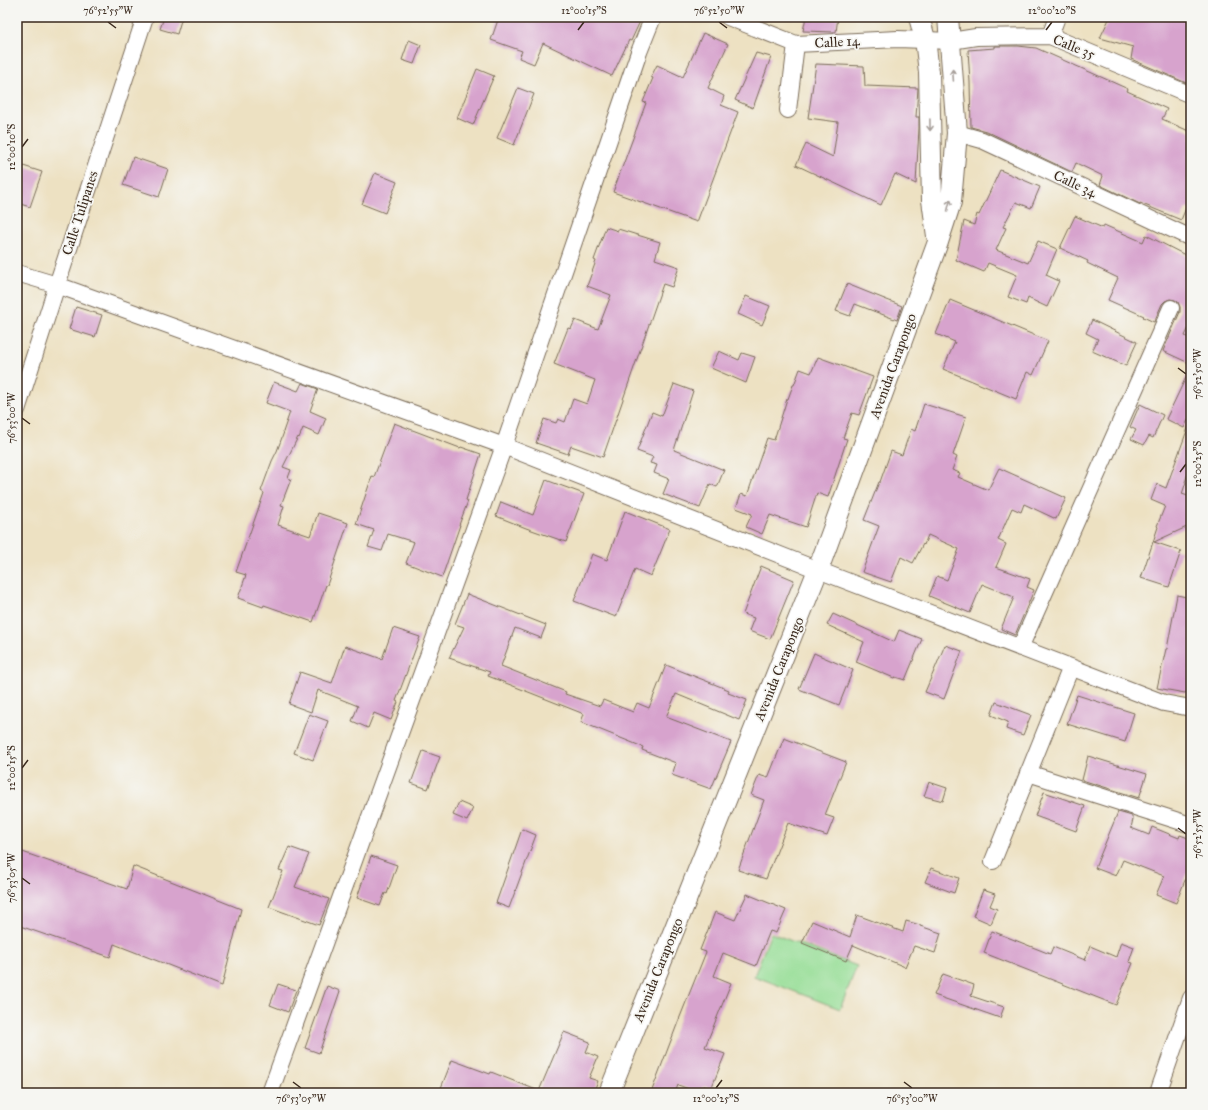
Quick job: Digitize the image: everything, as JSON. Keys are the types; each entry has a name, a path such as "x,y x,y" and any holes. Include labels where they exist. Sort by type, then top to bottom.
{"street":[{"name":"Calle Tulipanes","path":"17,410 145,17"},
{"path":"270,1093 504,446 638,52 653,17"},
{"name":"Calle 14","path":"728,17 796,44 898,39 951,41"},
{"name":"Avenida Carapongo","path":"919,17 925,40 929,72 932,200 938,242"},
{"name":"Avenida Carapongo","path":"609,1093 818,570 938,242 951,202 957,133 948,17"},
{"path":"1050,36 1057,17"},
{"name":"Calle 35","path":"951,41 976,37 1050,36 1191,95"},
{"path":"788,110 796,44"},
{"name":"Calle 34","path":"957,133 982,140 1191,238"},
{"path":"17,273 57,285 504,446 818,570 1164,703 1191,708"},
{"path":"1020,648 1170,308"},
{"path":"992,861 1071,667"},
{"path":"1028,773 1191,825"},
{"path":"1158,1093 1191,998"}],"green space":[{"path":"771,933 857,966 840,1009 754,976"}],"building":[{"path":"164,17 182,17 177,34 160,29"},
{"path":"499,17 642,17 612,76 543,43 534,64 519,58 522,51 491,40"},
{"path":"806,17 838,17 836,32 803,31"},
{"path":"1110,17 1191,17 1191,85 1131,59 1133,47 1100,38"},
{"path":"703,33 728,44 708,88 724,96 721,105 738,112 697,222 613,192 646,103 643,102 653,78 651,77 657,65 683,77"},
{"path":"409,40 421,45 414,64 402,60"},
{"path":"995,46 1036,48 1128,89 1127,91 1167,109 1162,119 1191,132 1191,210 1186,208 1181,220 1140,204 1100,185 1103,176 1076,163 1072,172 986,131 971,127 968,50 995,48"},
{"path":"756,53 771,57 753,108 735,100"},
{"path":"816,64 864,66 865,86 918,88 916,117 919,117 919,128 916,184 895,174 881,205 796,165 806,144 833,157 838,122 808,118"},
{"path":"477,69 494,76 473,125 457,118"},
{"path":"518,88 534,94 514,145 497,138"},
{"path":"133,157 168,169 159,197 123,185"},
{"path":"17,164 42,172 30,207 17,203"},
{"path":"1000,170 1040,187 1031,208 1016,202 1003,227 1006,228 996,250 1028,263 1038,241 1057,249 1046,275 1059,281 1047,307 1028,298 1026,304 1008,297 1017,275 988,263 984,272 956,260 964,221 974,225 977,214 979,215"},
{"path":"375,173 397,182 385,213 362,204"},
{"path":"1075,216 1103,228 1104,225 1143,242 1146,235 1191,258 1191,323 1185,336 1191,339 1191,364 1163,351 1180,312 1178,302 1170,299 1165,301 1162,304 1154,322 1143,317 1144,316 1108,300 1118,278 1087,263 1088,261 1060,248"},
{"path":"606,227 618,231 618,229 660,242 655,259 679,267 672,287 663,284 603,457 571,446 568,454 536,443 544,419 556,423 558,419 565,422 573,399 587,404 595,380 554,364 568,328 571,329 575,320 598,329 611,295 587,286 596,261 594,260"},
{"path":"847,284 902,306 897,320 855,304 850,316 836,311"},
{"path":"746,296 770,306 762,325 738,314"},
{"path":"950,300 1048,341 1033,375 1027,372 1016,399 943,369 955,342 936,334"},
{"path":"76,307 102,315 95,337 69,329"},
{"path":"1092,320 1137,342 1126,366 1092,351 1098,339 1086,333"},
{"path":"719,351 739,360 742,353 755,357 746,383 711,368"},
{"path":"818,357 873,377 859,415 852,413 843,438 847,439 828,497 817,493 806,527 770,515 762,534 746,527 752,514 736,508 741,494 747,496 767,438 774,440 787,399 800,369 811,373"},
{"path":"1191,367 1191,414 1184,428 1166,419"},
{"path":"274,382 298,391 302,383 318,389 310,411 326,418 319,435 303,428 283,467 291,470 288,478 291,479 281,505 284,506 278,525 310,536 318,513 348,523 313,622 264,605 263,607 238,598 246,575 236,572 264,493 261,491 284,432 290,412 266,403"},
{"path":"674,384 693,391 674,450 724,470 717,487 710,484 700,508 663,494 669,479 654,473 657,465 650,463 653,457 637,451 652,412 662,416"},
{"path":"924,404 966,417 953,455 957,457 952,470 960,473 958,477 988,490 999,468 1066,498 1056,519 1024,504 1021,512 1012,508 998,540 1006,544 996,567 1030,579 1027,587 1034,590 1015,635 1001,629 1014,597 982,584 970,613 929,596 937,576 947,580 959,549 928,535 913,563 901,557 891,582 862,572 879,526 864,520 891,451 902,455 911,429 915,431"},
{"path":"1140,404 1163,415 1153,438 1149,436 1144,445 1131,439 1136,430 1130,427"},
{"path":"394,423 460,448 461,447 481,454 466,500 468,501 442,577 406,563 414,542 388,534 382,551 368,547 374,530 356,524 372,476 374,477"},
{"path":"1189,425 1191,425 1191,464 1182,494 1191,497 1191,525 1154,542 1181,551 1169,587 1141,578 1158,527 1157,526 1165,506 1151,500 1157,484 1166,488"},
{"path":"546,480 584,494 566,542 496,516 501,502 533,515"},
{"path":"625,511 670,529 651,576 635,569 616,617 574,601 592,554 607,560"},
{"path":"761,566 794,580 770,639 749,631 754,618 743,614"},
{"path":"467,594 546,625 541,638 515,628 501,666 566,692 565,694 600,706 603,700 633,712 637,703 649,708 666,665 729,690 728,693 747,700 739,720 676,694 666,717 731,742 711,789 672,775 676,763 642,750 643,747 581,722 584,714 488,676 490,672 449,658 464,627 455,624"},
{"path":"1177,595 1191,598 1191,693 1157,688 1167,649"},
{"path":"833,614 894,642 899,630 922,639 905,680 894,678 856,662 864,642 827,625"},
{"path":"393,628 420,637 396,701 398,702 391,720 374,713 368,728 352,721 358,706 318,690 311,712 289,704 300,672 332,683 345,646 382,659"},
{"path":"945,645 962,651 944,699 925,692"},
{"path":"814,653 853,670 839,705 799,689"},
{"path":"1077,695 1134,713 1125,742 1067,724"},
{"path":"996,702 1031,715 1023,735 1006,729 1008,722 991,715"},
{"path":"309,714 328,721 313,760 294,753"},
{"path":"784,738 846,762 825,815 834,818 827,836 788,823 766,879 738,870 764,800 751,795 759,775 768,778"},
{"path":"423,751 440,757 428,789 411,783"},
{"path":"1088,756 1147,774 1139,798 1082,780"},
{"path":"929,782 947,788 943,801 924,796"},
{"path":"1044,792 1085,806 1076,831 1035,816"},
{"path":"459,802 473,808 467,821 453,815"},
{"path":"1118,812 1132,816 1133,819 1131,828 1149,835 1152,827 1179,838 1180,835 1191,839 1191,865 1176,903 1156,895 1164,876 1123,860 1116,876 1095,868"},
{"path":"522,829 536,835 509,908 496,903"},
{"path":"289,847 309,854 295,887 329,899 319,925 269,907 283,871 279,870"},
{"path":"17,850 127,889 133,866 241,909 222,986 114,944 110,957 17,925"},
{"path":"371,856 397,865 387,894 385,893 380,906 357,898"},
{"path":"931,868 959,878 954,893 925,882"},
{"path":"983,890 995,894 990,906 997,909 991,924 973,916"},
{"path":"747,894 786,910 776,933 770,931 756,966 723,953 714,976 731,983 705,1047 725,1054 711,1089 704,1086 700,1093 678,1085 675,1093 651,1093 706,952 700,950 715,912 735,920"},
{"path":"857,915 903,932 906,921 941,933 935,953 914,946 905,967 853,945 846,961 802,943 812,921 850,937"},
{"path":"992,931 1050,954 1053,947 1085,960 1090,946 1116,957 1121,942 1134,947 1129,962 1133,963 1116,1005 984,953"},
{"path":"943,974 974,985 971,996 1004,1007 1000,1018 934,995"},
{"path":"278,984 296,990 288,1012 270,1005"},
{"path":"327,986 340,991 319,1053 305,1048"},
{"path":"564,1032 590,1042 586,1052 598,1057 589,1078 598,1081 593,1093 439,1093 452,1060 490,1074 491,1072 539,1091"}]}
